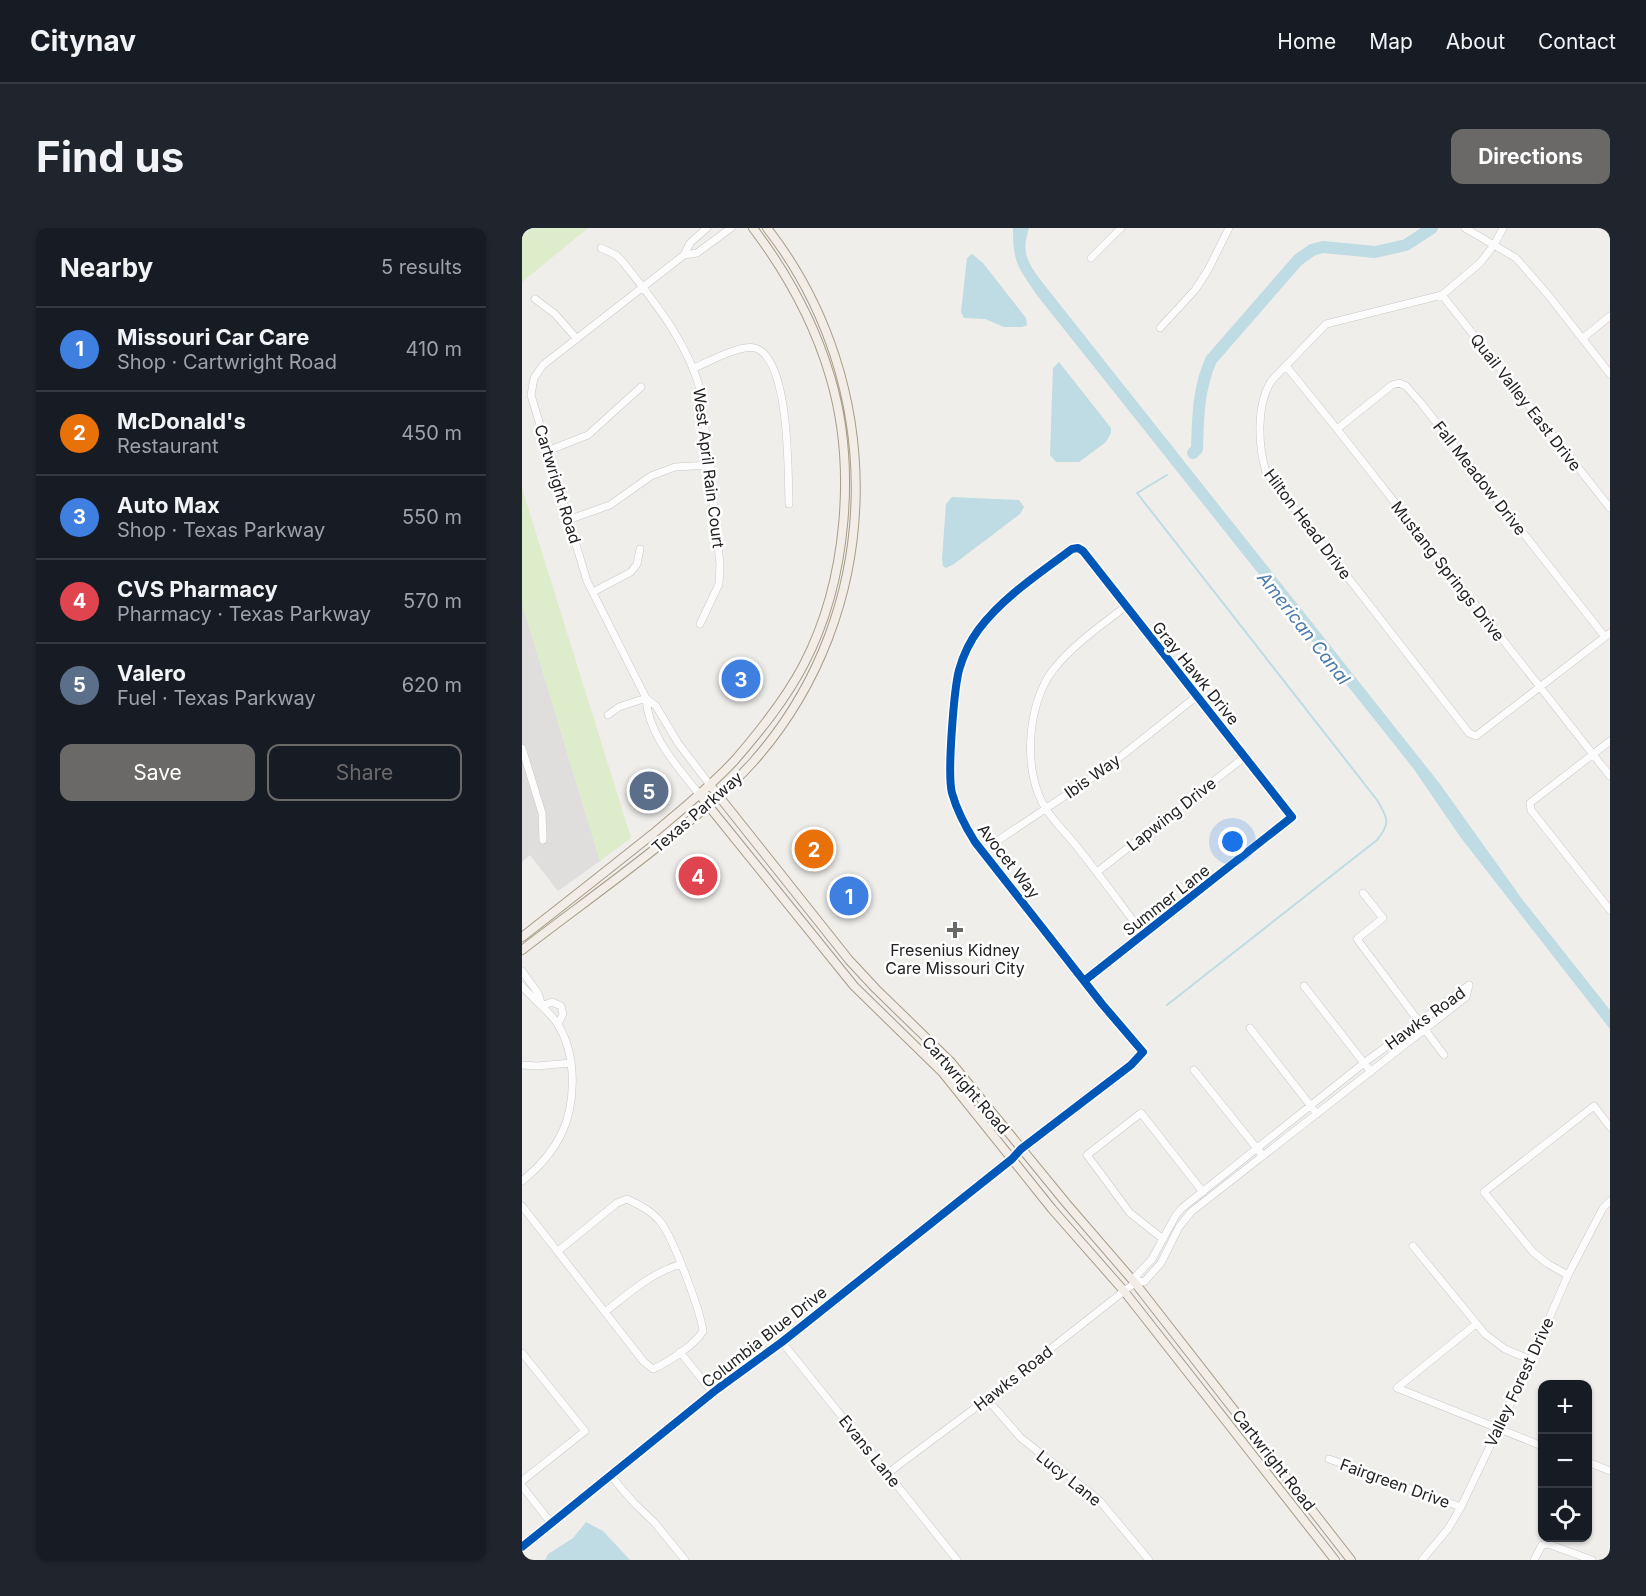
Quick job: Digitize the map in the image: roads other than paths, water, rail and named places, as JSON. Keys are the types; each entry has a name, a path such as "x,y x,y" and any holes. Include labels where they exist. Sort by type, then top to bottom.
{"main road":[{"name":"Texas Parkway","path":"522,938 614,866 710,785 734,761 790,688 804,664 822,621 841,544 844,503 843,452 838,411 830,377 817,340 797,296 753,228"},
{"name":"Texas Parkway","path":"522,950 709,805 753,762 776,734 809,681 840,603 848,572 855,516 856,461 851,417 842,376 828,335 807,288 767,228"},
{"name":"Cartwright Road","path":"710,785 849,960 963,1076 1021,1149 1136,1282 1351,1560"},
{"name":"Cartwright Road","path":"699,794 840,969 870,1003 943,1073 1012,1159 1124,1291 1335,1560"},
{"path":"790,907 800,898"},
{"path":"840,969 849,960"},
{"path":"920,1049 928,1039"},
{"path":"1244,1444 1255,1435"}],"street":[{"name":"Cartwright Road","path":"707,228 690,243 684,255 543,365 534,378 531,395 568,520 593,592 646,698 656,706 678,743 710,785"},
{"name":"Cartwright Road","path":"684,255 698,253 731,228"},
{"path":"1091,258 1121,228"},
{"path":"1160,328 1195,290 1208,270 1228,228"},
{"path":"1465,228 1515,258 1583,338 1610,374"},
{"name":"Hilton Head Drive","path":"1503,228 1494,245 1480,263 1442,295 1326,324 1272,380 1265,391 1262,401 1261,455 1266,472 1469,733 1476,736 1540,688"},
{"name":"West April Rain Court","path":"601,248 616,255 673,327 694,368 703,400 720,564 718,584 700,624"},
{"name":"Quail Valley East Drive","path":"1442,295 1610,508"},
{"path":"535,299 555,314 576,339"},
{"path":"1583,338 1610,316"},
{"path":"694,368 747,348 760,351 771,362 777,376 787,432 789,504"},
{"name":"Mustang Springs Drive","path":"1286,366 1610,776"},
{"name":"Fall Meadow Drive","path":"1337,429 1392,386 1399,383 1406,386 1608,635"},
{"path":"547,451 588,435 641,387"},
{"path":"568,520 610,505 651,476 675,467 711,465"},
{"name":"Gray Hawk Drive","path":"1078,548 1083,551 1292,817"},
{"name":"Avocet Way","path":"1021,1149 1131,1065 1143,1052 1084,981 982,850 959,816 951,790 950,771 956,685 967,649 978,630 992,613 1072,549 1078,548"},
{"path":"593,592 631,572 637,564 640,549"},
{"path":"1125,607 1063,658 1051,673 1041,691 1032,724 1031,739 1035,780 1046,808 1144,935"},
{"path":"1540,688 1608,635"},
{"name":"Ibis Way","path":"982,850 1105,769 1197,696"},
{"name":"Cartwright Road","path":"646,698 646,709 663,747 699,794"},
{"path":"608,715 619,707 646,698"},
{"path":"1610,741 1530,803 1531,810 1610,909"},
{"path":"522,748 525,772 542,813 543,840"},
{"name":"Lapwing Drive","path":"1097,872 1246,756"},
{"name":"Summer Lane","path":"1084,981 1292,817"},
{"path":"1363,893 1383,918 1357,939 1444,1055"},
{"path":"522,971 538,993 542,1006"},
{"name":"Hawks Road","path":"888,1473 1136,1282 1144,1282 1157,1270 1185,1219 1466,997 1469,985 1364,1063 1202,1191 1176,1215 1152,1260 1136,1276 1136,1282"},
{"path":"522,986 558,1024 567,1044 571,1063 573,1097 566,1125 548,1157 522,1181"},
{"path":"1304,986 1371,1072"},
{"path":"542,1006 552,1002 561,1006 563,1014 558,1024"},
{"path":"1250,1028 1317,1114"},
{"path":"522,1065 571,1063"},
{"path":"1194,1070 1263,1156"},
{"path":"1568,1275 1533,1252 1484,1192 1594,1106 1610,1126"},
{"path":"1162,1239 1130,1213 1087,1155 1141,1113 1208,1199"},
{"name":"Columbia Blue Drive","path":"522,1547 712,1393 782,1342 1012,1159 1021,1149"},
{"path":"522,1206 644,1362 653,1369 680,1352 703,1331 676,1248 660,1220 651,1212 627,1199 617,1203 558,1251"},
{"name":"Valley Forest Drive","path":"1422,1560 1448,1529 1461,1507 1531,1360 1568,1275 1603,1208 1610,1201"},
{"path":"1413,1246 1476,1324 1495,1343 1531,1360"},
{"path":"605,1312 664,1269 681,1264"},
{"path":"1476,1324 1397,1388 1538,1444"},
{"name":"Evans Lane","path":"782,1342 957,1560"},
{"path":"680,1352 712,1393"},
{"path":"522,1353 585,1431 522,1481"},
{"name":"Lucy Lane","path":"987,1399 1021,1438 1099,1500 1149,1560"},
{"name":"Fairgreen Drive","path":"1329,1459 1461,1507"},
{"path":"1592,1464 1610,1471"},
{"path":"611,1476 654,1522 685,1560"},
{"path":"522,1486 551,1523"},
{"path":"1534,1560 1542,1545 1548,1544 1592,1560"}],"water":[{"name":"American Canal","path":"1013,228 1029,228 1026,244 1027,257 1042,282 1440,784 1522,899 1610,1010 1610,1029 1461,838 1413,768 1036,294 1017,263"},
{"path":"972,254 983,263 1026,318 1027,325 1004,327 985,319 964,318 961,312 967,258"},
{"path":"1059,362 1111,428 1106,442 1079,462 1056,462 1050,455 1053,368"},
{"path":"952,497 1019,500 1024,507 1020,514 946,568 943,566 942,559 946,504"},
{"path":"586,1522 603,1531 630,1560 545,1560 548,1554 573,1538"}],"waterway":[{"path":"1193,453 1197,449 1201,393 1211,360 1298,260 1312,250 1323,247 1375,252 1406,245 1432,228"},
{"path":"1167,475 1137,493 1377,800 1386,816 1386,825 1377,840 1167,1005"}],"place":[{"name":"Auto Max","path":"741,679"},
{"name":"Valero","path":"649,791"},
{"name":"McDonald's","path":"814,849"},
{"name":"CVS Pharmacy","path":"698,876"},
{"name":"Missouri Car Care","path":"849,896"},
{"name":"Fresenius Kidney Care Missouri City","path":"955,930"}]}
